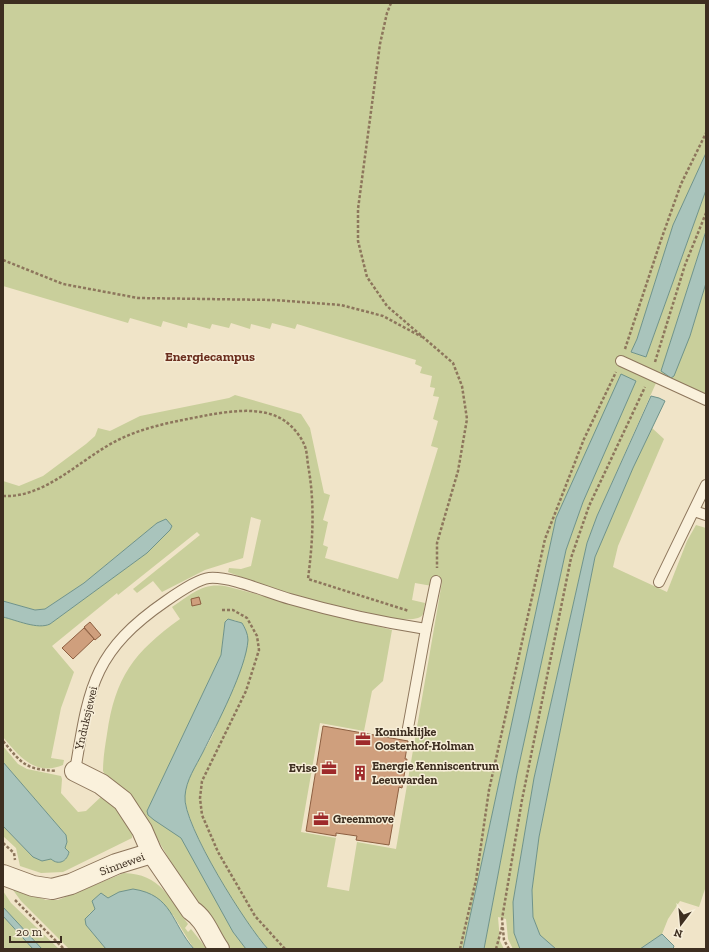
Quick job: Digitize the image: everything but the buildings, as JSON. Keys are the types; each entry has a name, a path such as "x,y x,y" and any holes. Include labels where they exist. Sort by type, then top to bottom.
{"street":[{"path":"75,771 101,784 123,801 142,830 152,853"},
{"name":"Sinnewei","path":"6,876 42,889 57,888 116,864 152,853 191,910 200,916 207,925 210,937 219,949"}],"lane":[{"path":"621,361 706,400"},
{"path":"659,582 706,485"},
{"path":"694,511 706,515"},
{"name":"Ynduksjewei","path":"75,771 91,688 100,668 113,648 136,623 155,608 178,593 208,578 226,579 329,610 378,622 426,629"},
{"path":"408,728 436,581"}],"path":[{"path":"391,3 387,13 380,44 358,210 358,241 367,276 387,306 453,363 462,386 467,420 458,471 437,543 436,581"},
{"path":"460,949 476,880 489,790 545,538 584,439 621,361 681,184 706,133"},
{"path":"496,949 503,924 522,800 570,558 589,506 651,374 685,265 706,213"},
{"path":"3,260 63,284 138,298 274,300 341,305 383,316 404,326 430,342"},
{"path":"3,496 17,497 43,488 118,440 166,423 236,411 262,413 284,420 294,429 304,444 312,496 313,538 308,579 429,618"},
{"path":"222,610 233,610 247,618 257,636 259,650 246,691 202,781 200,798 202,815 218,852 255,916 285,949"},
{"path":"3,741 21,762 28,766 43,770 75,771"},
{"path":"6,876 8,890 11,896 64,949"},
{"path":"503,924 504,940 509,949"}],"green space":[{"path":"3,3 706,3 706,153 673,225 637,339 631,352 646,357 706,190 706,231 661,371 690,336 706,283 706,394 660,374 597,516 587,543 534,778 513,902 514,933 520,949 513,949 508,939 506,919 498,917 500,941 504,949 484,949 517,774 566,550 583,502 636,381 621,375 556,518 463,949 268,949 258,937 232,899 206,853 195,831 185,798 188,782 219,720 246,630 242,623 234,620 225,622 221,655 147,811 181,838 188,848 233,932 246,949 231,949 182,881 151,828 106,777 103,771 103,762 111,714 121,681 129,668 150,643 180,619 172,607 192,593 205,587 229,587 392,630 383,681 372,691 364,731 320,723 301,832 336,838 327,887 349,891 357,842 396,849 442,582 433,580 432,586 415,583 412,600 425,603 422,616 413,619 387,617 333,605 262,585 228,572 229,568 241,569 251,566 261,520 251,517 243,558 205,570 162,592 153,581 137,593 133,589 200,535 197,532 118,595 117,593 52,646 74,672 61,708 51,758 64,760 63,765 53,768 44,768 36,766 21,757 3,737 3,617 37,625 50,624 147,553 172,526 157,523 84,583 45,609 35,610 3,601 3,481 19,486 43,476 86,444 95,436 98,428 110,431 140,416 229,398 235,395 301,414 310,428 324,493 330,495 323,520 328,522 323,545 328,547 325,558 398,579 438,448 431,446 438,421 433,419 439,397 433,396 435,388 430,387 432,376 420,373 422,367 415,364 416,360 297,324 295,329 272,323 270,329 251,324 250,329 231,323 229,328 212,324 210,329 188,323 187,328 163,321 161,327 130,318 128,323 3,286"},
{"path":"652,428 664,439 618,546 613,567 667,592 687,541 696,525 706,528 706,886 699,907 680,901 668,919 662,934 640,949 556,949 540,935 533,917 532,890 539,837 595,557 633,468"},
{"path":"3,746 18,764 27,769 61,776 61,793 78,812 86,811 104,794 119,807 127,819 132,832 132,838 63,872 41,873 20,866 16,848 3,836 3,826 33,857 65,848 67,842 66,835 3,762"},
{"path":"124,873 136,874 147,878 163,889 188,924 185,928 188,932 191,929 207,949 194,949 173,915 119,892 89,914 86,925 106,949 69,949 21,901 13,890 14,888 46,900 58,900"},
{"path":"3,891 11,903 59,949 42,949 3,907"},
{"path":"3,916 33,949 3,949"}],"water":[{"path":"706,153 706,190 646,357 631,352 637,339 673,225"},
{"path":"706,231 706,283 690,336 674,376 671,378 661,371"},
{"path":"621,374 636,381 583,502 566,550 517,774 484,949 463,949 556,518"},
{"path":"651,396 665,401 633,468 595,557 539,837 532,890 533,917 540,935 556,949 520,949 514,933 513,902 534,778 587,543 597,516"},
{"path":"166,519 172,526 170,530 147,553 50,624 39,626 3,617 3,601 35,610 45,609 84,583 157,523"},
{"path":"228,619 242,623 248,638 246,652 237,681 216,727 189,779 185,796 187,810 194,829 218,875 246,920 268,949 246,949 233,932 181,838 154,820 148,815 147,811 221,655 225,622"},
{"path":"3,762 66,835 67,842 65,848 69,852 65,860 62,862 57,862 51,859 42,861 33,857 3,826"},
{"path":"133,889 146,892 156,897 164,904 194,949 106,949 86,925 85,919 95,909 92,901 101,893 108,898 119,892"},
{"path":"3,907 42,949 33,949 3,916"},
{"path":"662,934 674,946 673,949 640,949"}],"place":[{"name":"Koninklijke Oosterhof-Holman","path":"363,739"},
{"name":"Evise","path":"329,768"},
{"name":"Energie Kenniscentrum Leeuwarden","path":"360,773"},
{"name":"Greenmove","path":"321,819"}],"district":[{"name":"Energiecampus","path":"210,356"}]}
